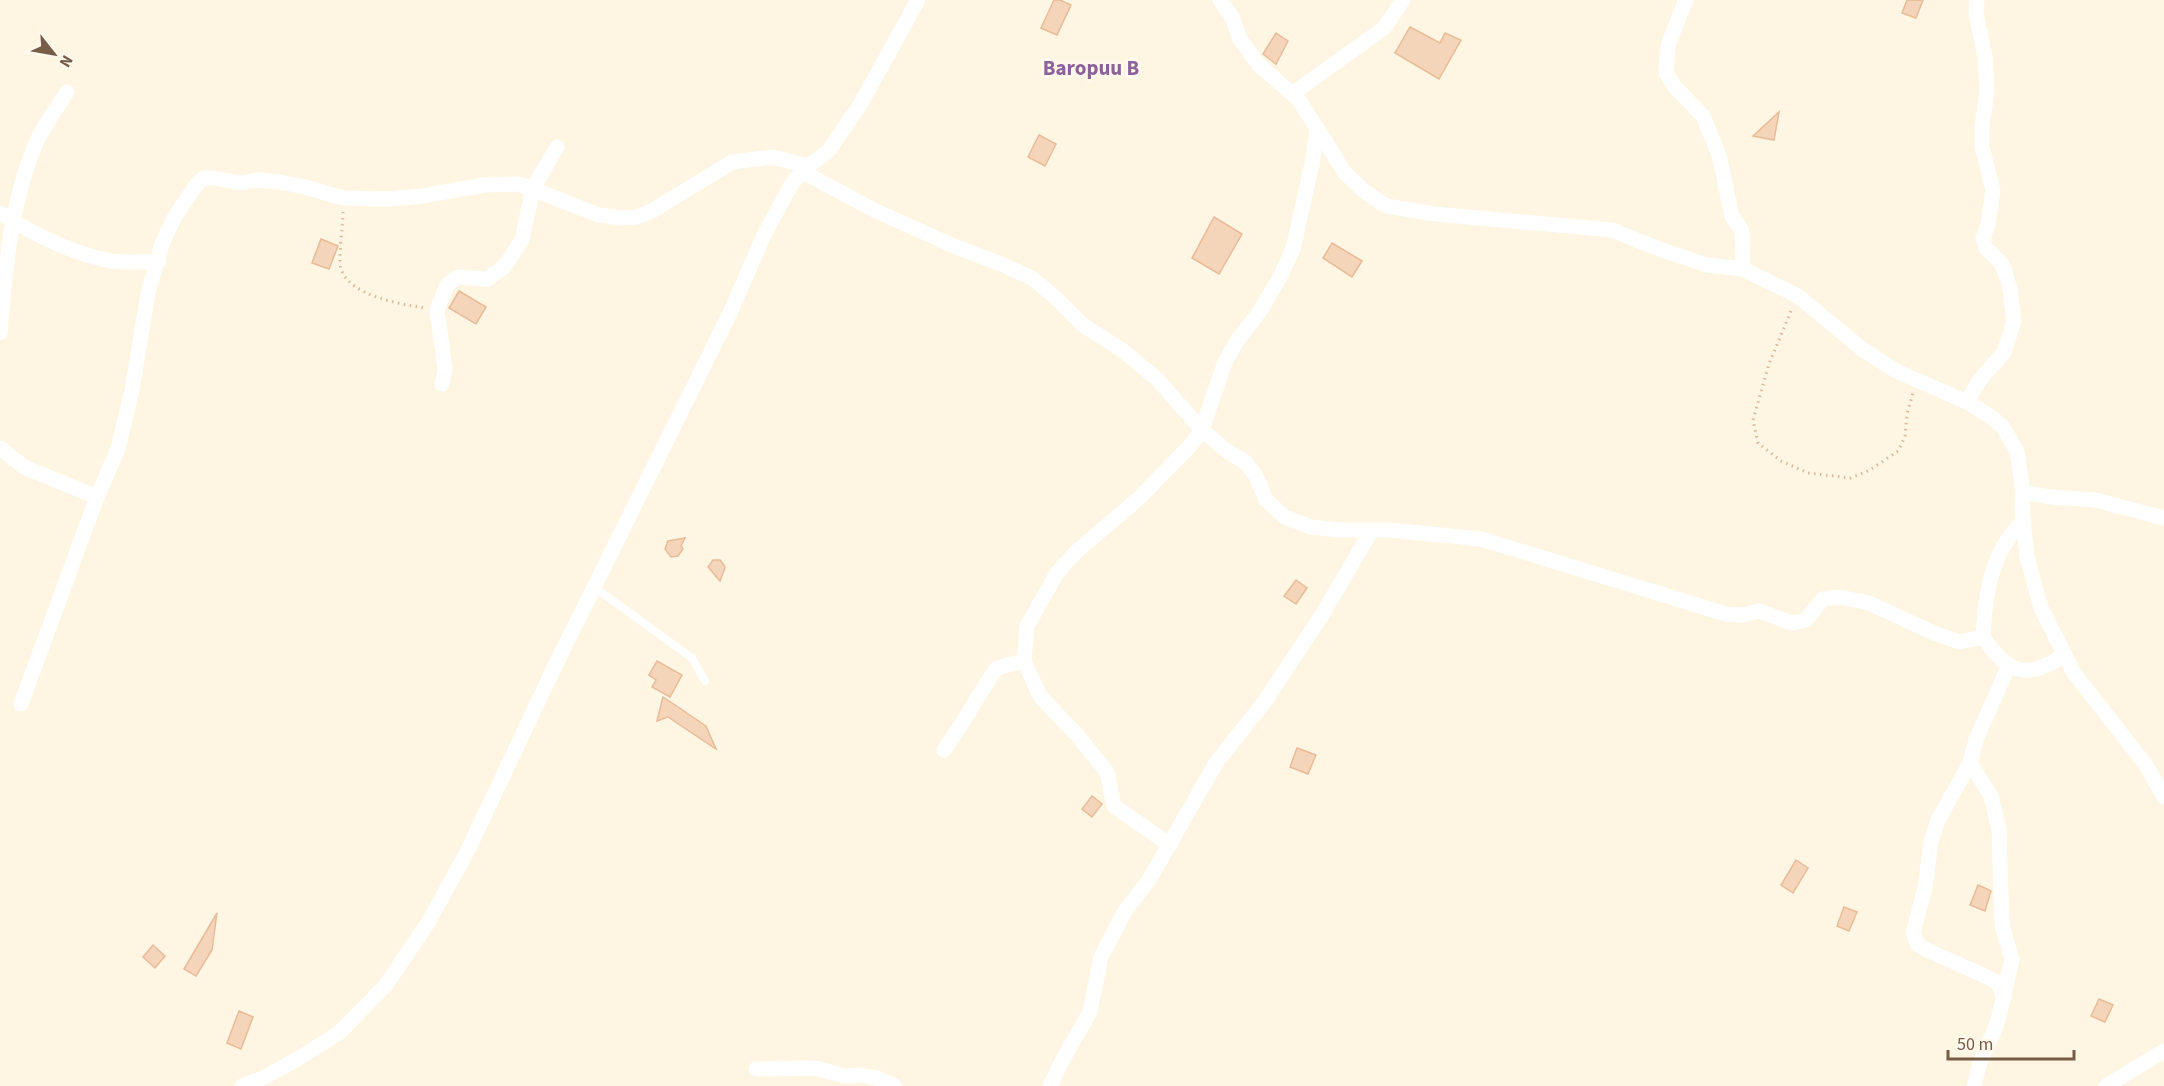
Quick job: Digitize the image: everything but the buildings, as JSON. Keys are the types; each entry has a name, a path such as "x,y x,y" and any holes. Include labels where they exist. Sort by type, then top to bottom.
{"street":[{"path":"242,1086 263,1078 296,1060 339,1033 386,985 429,921 468,850 594,587 730,313 764,235 791,185 805,169 829,150 860,105 918,0"},
{"path":"1220,0 1232,17 1240,39 1259,65 1298,99 1345,173 1364,191 1386,206 1435,214 1612,230 1707,265 1743,269 1798,296 1862,349 1896,371 1967,402 1990,416 2003,427 2017,451 2024,492 2022,510 2027,557 2041,608 2074,673 2146,765 2164,797"},
{"path":"1292,94 1384,28 1403,0"},
{"path":"1686,0 1668,45 1666,73 1675,87 1703,116 1719,155 1732,216 1742,231 1743,269"},
{"path":"1967,402 1979,381 2004,352 2014,321 2006,272 2002,264 1984,247 1983,238 1988,225 1993,190 1982,147 1982,126 1987,92 1985,57 1976,14 1977,0"},
{"path":"0,333 6,262 22,182 37,141 68,92"},
{"path":"1170,845 1114,806 1107,772 1078,736 1040,696 1024,661 1027,626 1057,573 1076,552 1138,499 1190,446 1202,430 1226,362 1237,341 1265,303 1293,249 1313,159 1317,128"},
{"path":"442,384 445,369 437,310 447,285 457,277 487,279 504,267 522,240 533,188 557,147"},
{"path":"21,704 97,497 118,449 132,390 148,293 162,244 174,218 197,184 204,178 240,183 256,180 280,182 343,198 387,199 484,185 519,184 599,215 622,218 637,217 652,211 732,162 773,157 805,169 904,224 1032,278 1083,325 1122,350 1157,379 1202,430 1227,451 1245,462 1256,476 1266,500 1285,517 1311,527 1390,530 1481,538 1726,614 1743,615 1759,611 1792,623 1806,620 1823,599 1839,597 1869,603 1936,634 1960,642 1983,637"},
{"path":"0,213 75,251 113,261 159,261"},
{"path":"0,448 24,467 97,497"},
{"path":"2024,492 2050,497 2095,500 2164,518"},
{"path":"2024,521 2011,532 1996,563 1985,597 1983,637 2008,667 2021,670 2035,670 2052,664 2064,655"},
{"path":"1050,1086 1089,1012 1094,1000 1101,957 1125,911 1149,880 1216,764 1265,701 1293,660 1346,576 1371,531"},
{"path":"944,750 960,729 976,698 997,668 1024,661"},
{"path":"2004,998 1998,983 1923,948 1918,945 1913,933 1925,888 1931,842 1938,820 1970,763 1976,740 2008,667"},
{"path":"1970,763 1991,796 1999,830 2002,925 2012,960 1997,1024 1980,1062 1974,1086"},
{"path":"2106,1086 2164,1051"},
{"path":"756,1069 815,1068 845,1076 870,1077 895,1086"}],"lane":[{"path":"594,587 692,658 705,681"}],"path":[{"path":"343,198 341,267 346,278 375,297 399,304 437,310"},
{"path":"1798,296 1769,364 1753,420 1758,443 1781,461 1808,473 1850,478 1870,470 1898,451 1905,437 1906,414 1917,380"}],"district":[{"name":"Baropuu B","path":"1091,68"}]}
